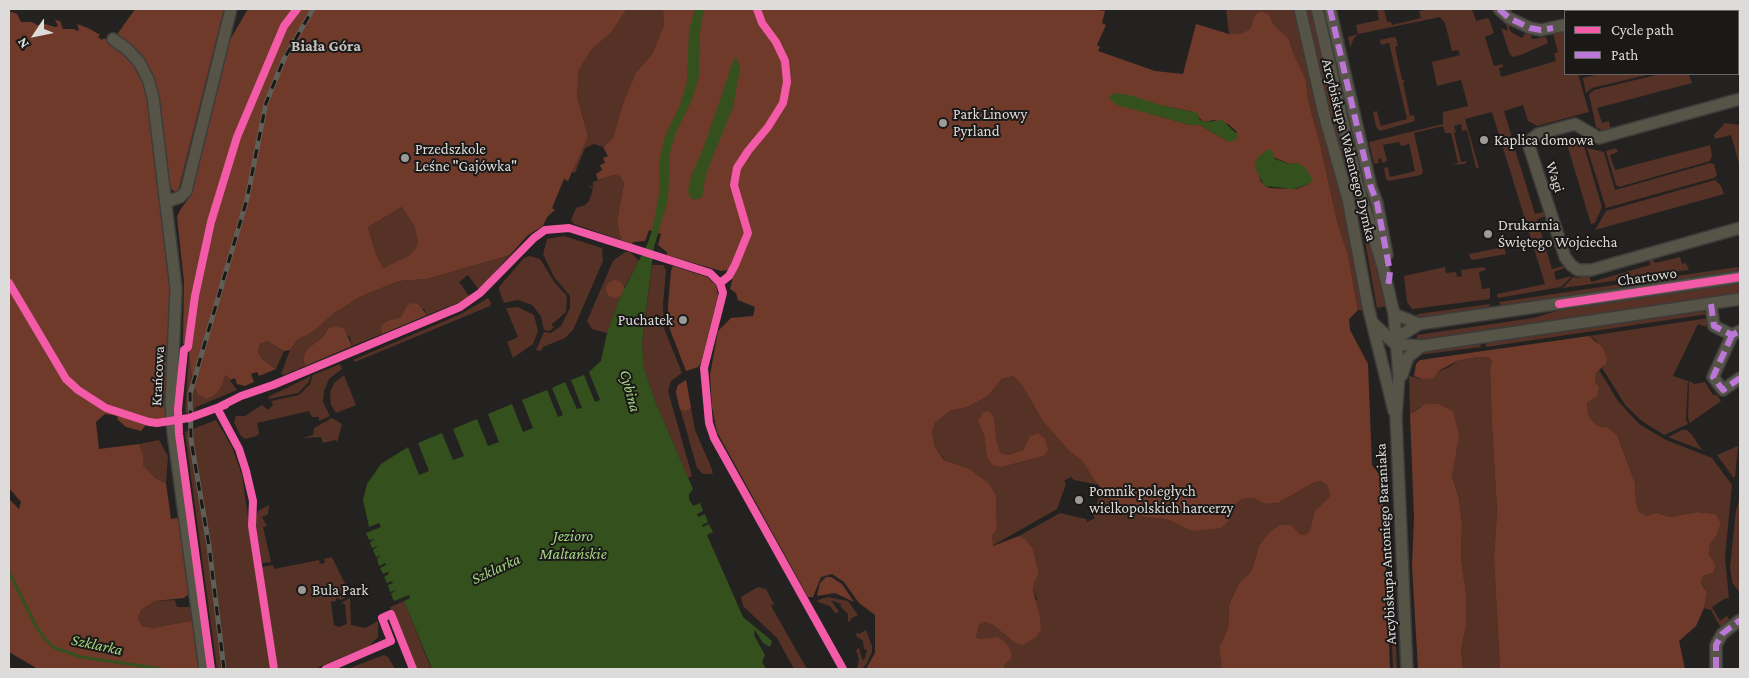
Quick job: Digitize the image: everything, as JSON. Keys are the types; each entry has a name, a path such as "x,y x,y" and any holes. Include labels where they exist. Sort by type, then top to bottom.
{"street":[{"path":"166,202 180,197 186,191 232,9"},
{"name":"Arcybiskupa Walentego Dymka","path":"1300,9 1324,114 1348,199 1380,356"},
{"name":"Arcybiskupa Walentego Dymka","path":"1316,9 1357,183 1388,287 1394,314 1395,341"},
{"path":"1330,9 1376,203 1390,272 1388,287"},
{"path":"1498,9 1509,18 1530,28 1541,30 1564,25"},
{"name":"Krańcowa","path":"113,39 134,56 148,79 153,97 176,298 172,420 205,669"},
{"name":"Wagi","path":"1740,99 1599,138 1575,124 1538,134 1532,139 1529,146 1565,256 1578,270 1590,270 1740,228"},
{"name":"Chartowo","path":"1380,356 1395,341 1419,324 1740,277"},
{"path":"1372,322 1395,341 1422,346 1740,299"},
{"path":"1711,304 1714,326 1736,333 1713,377 1723,390 1740,378"},
{"path":"1394,314 1419,324"},
{"name":"Arcybiskupa Antoniego Baraniaka","path":"1395,341 1399,382 1396,417 1407,669"},
{"path":"1399,382 1408,357 1422,346"},
{"name":"Arcybiskupa Antoniego Baraniaka","path":"1380,356 1396,417"},
{"path":"1716,669 1716,645 1722,634 1740,620"}],"shaded area":[{"path":"135,9 224,9 178,192 176,193 169,187 156,90 116,36"},
{"path":"248,9 627,9 611,33 592,49 579,70 577,96 587,139 568,181 564,179 552,208 555,210 547,217 543,226 528,235 510,255 427,279 399,281 362,296 334,313 313,332 297,340 290,350 284,351 267,341 260,344 258,351 262,359 276,369 259,376 257,372 251,374 254,382 245,386 237,384 235,378 230,380 226,375 220,389 213,396 206,399 199,395 193,385 189,354 191,340 183,344 184,282 177,217 189,198 228,43","holes":["402,207 414,226 418,241 415,250 408,256 383,268 376,254 368,227"]},
{"path":"627,9 663,9 664,25 652,54 636,74 623,103 613,138 603,147 594,144 585,148 575,173 572,172 587,133 577,96 579,70 592,49 611,33"},
{"path":"663,9 1091,9 1105,11 1102,23 1106,25 1097,45 1100,47 1098,51 1155,71 1183,74 1196,24 1229,34 1240,34 1250,29 1255,15 1262,11 1269,15 1274,25 1289,39 1306,80 1308,100 1338,225 1348,255 1358,310 1349,319 1350,330 1368,364 1372,465 1382,478 1390,669 1224,669 1222,667 1219,647 1228,629 1229,605 1239,583 1251,572 1259,546 1270,532 1280,525 1291,525 1300,535 1306,534 1310,530 1315,510 1330,497 1328,486 1321,481 1315,482 1278,503 1265,504 1254,498 1242,499 1234,505 1230,519 1221,528 1192,531 1166,519 1144,517 1113,501 1102,490 1082,461 1068,450 1042,420 1022,385 1013,376 1002,379 988,396 968,407 950,411 935,423 932,433 935,447 944,460 968,468 989,484 996,496 997,529 992,536 993,546 1019,536 1026,540 1033,549 1039,574 1033,590 1041,629 1036,637 1023,645 1015,643 993,625 985,622 979,625 976,637 981,639 997,637 1005,642 1011,651 1011,659 1005,664 1003,669 866,669 875,653 875,615 859,603 844,582 832,574 821,577 813,597 808,597 717,432 712,407 710,375 718,331 731,318 753,316 755,307 738,300 736,293 730,289 736,266 733,265 728,270 721,271 667,255 667,252 658,245 661,234 649,230 645,241 633,242 632,244 621,240 617,221 624,183 620,176 613,175 598,180 596,174 602,170 600,165 605,163 603,158 608,156 603,147 613,138 623,103 636,73 652,54 664,25","holes":["1164,106 1193,112 1204,122 1214,120 1228,124 1237,132 1227,141 1200,125 1191,125 1148,113","1273,157 1290,164 1297,163 1309,184 1296,189 1269,188 1261,182 1259,175"]},
{"path":"1226,9 1295,9 1340,188 1365,311 1358,310 1348,255 1338,225 1308,100 1306,80 1289,39 1274,25 1269,15 1255,16 1250,29 1240,34 1229,34"},
{"path":"1306,9 1311,9 1351,180 1380,272 1387,306 1377,308 1363,230 1335,132"},
{"path":"1322,9 1328,9 1371,205 1368,203 1363,186"},
{"path":"1377,9 1384,9 1387,22 1391,22 1392,25 1421,18 1419,11 1428,9 1472,9 1476,21 1489,19 1494,33 1485,37 1494,66 1502,64 1503,67 1499,68 1501,77 1556,61 1554,54 1558,52 1553,34 1564,30 1564,75 1578,75 1589,112 1537,126 1528,121 1523,105 1504,111 1514,144 1524,143 1514,146 1535,214 1546,211 1547,216 1537,219 1552,269 1564,266 1564,268 1554,272 1556,280 1572,276 1561,287 1498,298 1497,294 1545,284 1492,112 1465,119 1479,168 1476,168 1467,130 1462,131 1461,124 1454,126 1456,132 1454,133 1461,162 1467,161 1465,164 1452,165 1458,163 1451,133 1445,133 1443,126 1414,133 1423,172 1421,175 1389,181 1386,179 1384,168 1388,167 1390,177 1415,171 1409,144 1401,146 1399,142 1383,145 1387,161 1382,163 1381,158 1378,159 1379,163 1374,164 1369,142 1443,124 1443,112 1468,106 1461,80 1437,86 1432,62 1460,55 1458,50 1452,51 1445,23 1440,17 1358,34 1356,25 1379,20"},
{"path":"9,11 17,14 21,22 32,22 37,25 45,24 55,27 58,26 55,20 60,21 63,29 79,30 77,24 88,28 100,35 98,37 102,40 104,38 128,54 146,80 171,283 165,419 151,419 141,431 126,427 118,420 117,416 105,414 96,422 99,449 139,444 143,454 143,465 155,478 166,483 171,519 177,518 182,530 190,593 184,598 155,601 141,610 138,619 142,626 153,628 195,620 201,669 38,669 9,652 9,499 19,509 21,502 9,488"},
{"path":"1505,20 1511,24 1509,28 1511,32 1522,38 1526,32 1531,35 1532,39 1546,37 1548,43 1514,57 1510,55 1501,28 1508,31"},
{"path":"1358,34 1353,40 1350,48 1348,37"},
{"path":"1396,38 1398,46 1395,47 1402,80 1405,80 1403,82 1410,116 1414,115 1415,121 1380,131 1376,127 1373,112 1377,111 1381,126 1407,119 1389,43 1381,45 1380,40"},
{"path":"1595,75 1647,75 1592,88 1586,93 1583,78"},
{"path":"1656,75 1689,75 1692,83 1597,108 1602,123 1609,121 1610,129 1603,131 1596,127 1589,94 1594,90"},
{"path":"1725,123 1740,125 1740,167 1731,135 1715,139 1714,135"},
{"path":"1572,139 1584,146 1602,207 1595,223 1591,224 1566,141"},
{"path":"1710,145 1712,155 1710,161 1619,187 1616,185 1606,151 1616,148 1618,152 1610,155 1615,170"},
{"path":"1587,148 1604,152 1615,190 1710,163 1714,164 1717,175 1714,178 1606,208"},
{"path":"613,175 620,176 624,183 617,221 621,240 574,224 571,220 576,208 585,205 589,201 593,189 587,185 593,187 593,182"},
{"path":"1715,180 1721,186 1724,194 1595,230 1606,211"},
{"path":"402,207 414,226 418,241 415,251 383,268 376,254 368,227"},
{"path":"564,236 602,248 603,261 573,330 565,338 543,347 541,351 536,350 544,332 551,333 561,326 570,308 570,296 554,277 543,254 547,239"},
{"path":"1504,247 1506,254 1473,260 1470,258 1469,254"},
{"path":"625,252 630,252 639,261 624,288 607,333 592,329 587,321 613,261"},
{"path":"510,255 479,290 468,275 459,282 470,297 463,301 427,315 424,309 406,312 401,317 387,321 382,326 382,334 352,346 350,337 328,329 323,337 307,349 303,358 305,366 284,375 281,374 290,350 297,340 313,332 334,313 362,296 399,281 427,279"},
{"path":"530,256 540,259 555,283 567,296 566,312 551,325 554,327 550,331 544,330 541,316 532,305 518,300 504,303 499,290 499,287 524,258"},
{"path":"1652,257 1655,263 1680,257 1682,264 1686,263 1689,270 1563,288 1573,277 1589,275 1591,282 1650,265 1649,258"},
{"path":"652,265 663,265 666,270 663,305 664,328 682,373 671,381 668,391 692,476 688,478 656,403 644,367 642,343"},
{"path":"673,266 707,277 716,285 718,296 701,363 698,367 686,371 669,327 668,306"},
{"path":"1445,267 1446,273 1456,272 1457,277 1462,276 1461,270 1484,267 1486,270 1479,272 1482,289 1490,288 1490,299 1412,309 1407,302 1404,276"},
{"path":"1738,267 1740,272 1502,307 1499,302"},
{"path":"611,280 619,280 624,285 622,296 611,298 606,293 606,285"},
{"path":"1740,282 1740,294 1417,341 1417,335 1533,318 1563,309"},
{"path":"488,298 491,302 490,306 355,362 353,360 461,314"},
{"path":"412,303 418,304 427,315 382,334 381,326 387,321 401,317 407,306"},
{"path":"1490,304 1488,309 1418,319 1415,317 1418,314"},
{"path":"518,307 534,315 538,331 533,344 513,358 507,342 518,337 506,308"},
{"path":"1700,310 1708,314 1486,347 1487,342"},
{"path":"1709,318 1706,327 1698,324 1673,376 1688,381 1686,419 1688,424 1664,435 1642,421 1626,406 1602,368 1606,364 1596,340 1589,336"},
{"path":"336,326 344,329 352,346 305,366 303,358 307,349 323,337 328,329"},
{"path":"1589,336 1602,347 1607,358 1606,364 1596,373 1595,381 1599,388 1597,396 1587,403 1588,415 1595,424 1607,427 1617,435 1635,483 1636,502 1639,512 1647,516 1657,513 1670,517 1697,512 1716,514 1721,523 1717,535 1710,544 1709,554 1716,566 1713,573 1703,576 1701,583 1707,593 1704,608 1696,626 1679,641 1685,669 1500,669 1494,559 1497,510 1490,368 1492,362 1489,357 1477,357 1457,361 1440,370 1433,378 1422,379 1414,376 1416,364 1420,360"},
{"path":"267,341 284,351 276,369 262,359 258,351 260,344"},
{"path":"1479,343 1481,347 1418,355 1424,351"},
{"path":"189,354 193,385 220,389 226,375 237,390 194,408 196,411 185,413"},
{"path":"1489,357 1492,362 1490,368 1497,510 1494,559 1500,669 1463,669 1461,650 1466,626 1466,594 1461,558 1462,524 1459,499 1452,476 1454,462 1420,407 1410,414 1409,376 1422,379 1449,367 1457,361"},
{"path":"340,364 342,369 329,379 324,391 323,402 330,416 319,421 319,417 312,417 309,411 257,423 259,433 257,436 245,439 240,435 234,422 236,416 245,416 262,405 268,410 273,405 271,401 299,395 310,384 313,375"},
{"path":"1599,370 1618,401 1639,424 1666,440 1712,458 1732,485 1725,557 1729,599 1726,598 1712,607 1720,621 1727,616 1731,622 1722,630 1711,610 1704,608 1707,593 1701,582 1703,576 1713,573 1716,566 1709,554 1710,543 1717,535 1721,523 1716,514 1697,512 1670,517 1660,514 1647,516 1639,512 1636,502 1635,483 1617,435 1595,424 1588,415 1587,403 1597,395 1599,388 1595,381 1596,373"},
{"path":"344,375 356,405 336,413 331,405 330,392 334,383"},
{"path":"311,376 308,383 298,393 269,399 268,397"},
{"path":"1013,376 1022,385 1042,420 1068,450 1082,461 1100,485 1074,480 1071,477 1064,481 1066,484 1057,509 992,546 992,536 997,529 996,496 968,468 945,460 935,447 932,433 935,423 950,411 968,407 988,396 1002,379","holes":["983,412 994,418 997,443 1001,453 1009,455 1023,450 1029,437 1043,456 1002,467 987,458 984,435 979,421"]},
{"path":"686,380 695,430 711,467 713,473 711,474 703,474 697,468 676,394 677,387"},
{"path":"686,380 691,408 686,411 680,410 676,391 678,385"},
{"path":"1689,381 1695,384 1705,382 1713,395 1717,395 1721,401 1690,423 1688,418"},
{"path":"1426,404 1438,404 1453,411 1459,435 1452,476 1459,499 1462,524 1461,558 1466,594 1466,626 1461,650 1463,669 1418,669 1412,565 1414,518 1410,414"},
{"path":"989,411 994,418 997,443 1001,453 1009,455 1023,450 1029,437 1038,433 1045,439 1048,450 1043,456 1002,467 994,466 987,458 984,435 978,421 983,412"},
{"path":"332,418 342,424 337,443 336,440 323,443 321,437 303,438 313,435 314,428"},
{"path":"216,420 232,447 242,475 270,669 217,669 185,432"},
{"path":"1682,430 1687,430 1692,435 1702,450 1668,437"},
{"path":"159,440 168,456 166,483 155,478 143,465 143,454 139,444"},
{"path":"1738,446 1735,477 1733,477 1717,455"},
{"path":"183,452 186,454 215,669 213,669"},
{"path":"1385,470 1388,487 1397,669 1393,669"},
{"path":"1321,481 1329,486 1330,497 1315,510 1310,530 1306,534 1259,546 1251,572 1239,583 1229,605 1228,629 1219,647 1224,669 1003,669 1005,664 987,639 976,637 979,625 985,622 993,625 1015,643 1037,599 1033,590 1039,574 1033,549 1026,540 1019,536 1060,513 1086,519 1087,522 1095,518 1091,511 1095,509 1102,490 1113,501 1144,517 1166,519 1192,531 1230,519 1234,505 1242,499 1254,498 1265,504 1278,503 1315,482"},
{"path":"1740,498 1740,574 1738,576 1740,580 1740,593 1732,582 1730,567 1736,510"},
{"path":"269,505 268,514 262,517 267,526 263,527 271,562 262,563 255,518 258,511"},
{"path":"332,557 350,594 341,600 336,598 336,601 331,602 334,625 339,627 347,624 345,604 341,603 350,598 351,625 365,628 378,621 378,637 369,646 314,669 279,669 275,662 262,567 273,565 274,569 319,560 320,564 325,563 324,559"},
{"path":"826,577 831,577 842,584 854,602 835,593 817,596 820,583"},
{"path":"758,587 766,589 774,604 771,606 807,669 794,669 777,638 743,606 741,597"},
{"path":"828,597 848,601 858,615 850,619 851,622 848,621 848,614 840,606 841,604 831,600 839,612 835,613 830,606 818,602 818,600"},
{"path":"175,600 177,607 190,607 195,620 153,628 142,626 138,619 141,610 155,601"},
{"path":"404,601 432,669 416,669 390,607"},
{"path":"866,630 872,646 872,652 866,665 861,669 857,669 859,659 856,650 859,648 864,660 867,650 864,649 863,641 856,636 857,632 859,634"},
{"path":"384,655 388,657 395,669 347,669"}],"water":[{"name":"Jezioro Maltańskie","path":"695,9 704,9 700,31 699,76 692,100 676,132 670,153 668,200 654,247 642,343 644,367 656,403 693,489 689,494 689,499 693,506 700,503 703,511 697,514 698,517 705,514 708,522 702,525 703,527 709,524 713,532 707,535 743,617 772,641 770,647 763,643 755,630 754,635 765,655 762,662 766,669 432,669 404,601 410,598 409,595 394,601 391,594 396,590 390,592 388,585 393,583 392,581 387,583 384,577 389,574 388,572 383,574 380,568 386,565 385,563 379,566 377,559 381,555 376,557 373,550 378,546 372,548 370,542 375,539 369,540 366,533 381,527 379,523 369,527 363,500 367,484 381,464 408,447 419,475 429,471 418,443 442,433 453,460 464,456 453,429 477,419 488,446 499,442 488,414 512,404 523,432 533,428 522,400 547,390 558,417 563,415 552,388 565,382 577,409 582,408 571,380 584,375 595,402 600,400 589,372 601,361 607,333 620,297 647,245 652,231 659,194 659,163 665,136 680,105 687,81 689,30"},
{"path":"737,58 740,69 733,107 706,174 702,197 694,200 690,197 688,191 691,176 703,149 734,59"},
{"path":"1114,93 1129,95 1164,106 1198,113 1199,119 1204,122 1222,120 1239,136 1232,142 1227,141 1200,125 1191,125 1117,105 1109,98"},
{"path":"1267,150 1272,150 1275,159 1290,164 1297,163 1305,167 1313,180 1309,184 1290,190 1264,186 1255,163 1258,157"}],"waterway":[{"name":"Szklarka","path":"9,572 36,626 45,639 55,648 81,657 162,669"}],"railway":[{"path":"224,669 209,546 191,440 190,394 247,199 266,103 284,59 313,9"}],"marked path":[{"path":"1330,9 1371,187 1377,203 1390,272 1388,287"},
{"path":"1499,9 1509,18 1530,28 1541,30 1553,28"},
{"path":"1711,304 1714,326 1732,335 1740,331"},
{"path":"1732,335 1713,377 1723,390 1740,378"},
{"path":"1716,669 1716,645 1722,634 1740,620"}],"cycle path":[{"path":"211,669 179,434 178,409 184,350 188,347 195,296 211,222 237,137 284,26 297,9"},
{"path":"720,283 729,276 748,233 734,185 737,168 768,127 783,103 787,82 785,61 776,42 762,23 757,9"},
{"path":"217,408 241,396 273,385 460,307 480,293 534,238 545,230 569,228 710,273 720,283 723,293 704,368 709,423 714,438 843,669"},
{"path":"1559,304 1740,277"},
{"path":"9,283 66,379 78,390 106,408 157,423 189,418 225,405"},
{"path":"217,408 239,449 253,501 252,526 274,669"},
{"path":"326,669 391,641 382,618 391,614 413,669"}],"place":[{"name":"Park Linowy Pyrland","path":"943,123"},
{"name":"Kaplica domowa","path":"1484,140"},
{"name":"Przedszkole Leśne \"Gajówka\"","path":"405,158"},
{"name":"Drukarnia Świętego Wojciecha","path":"1488,234"},
{"name":"Puchatek","path":"683,320"},
{"name":"Pomnik poległych wielkopolskich harcerzy","path":"1079,500"},
{"name":"Bula Park","path":"302,590"}],"district":[{"name":"Biała Góra","path":"326,46"}],"water label":[{"name":"Cybina","path":"630,391"}]}
